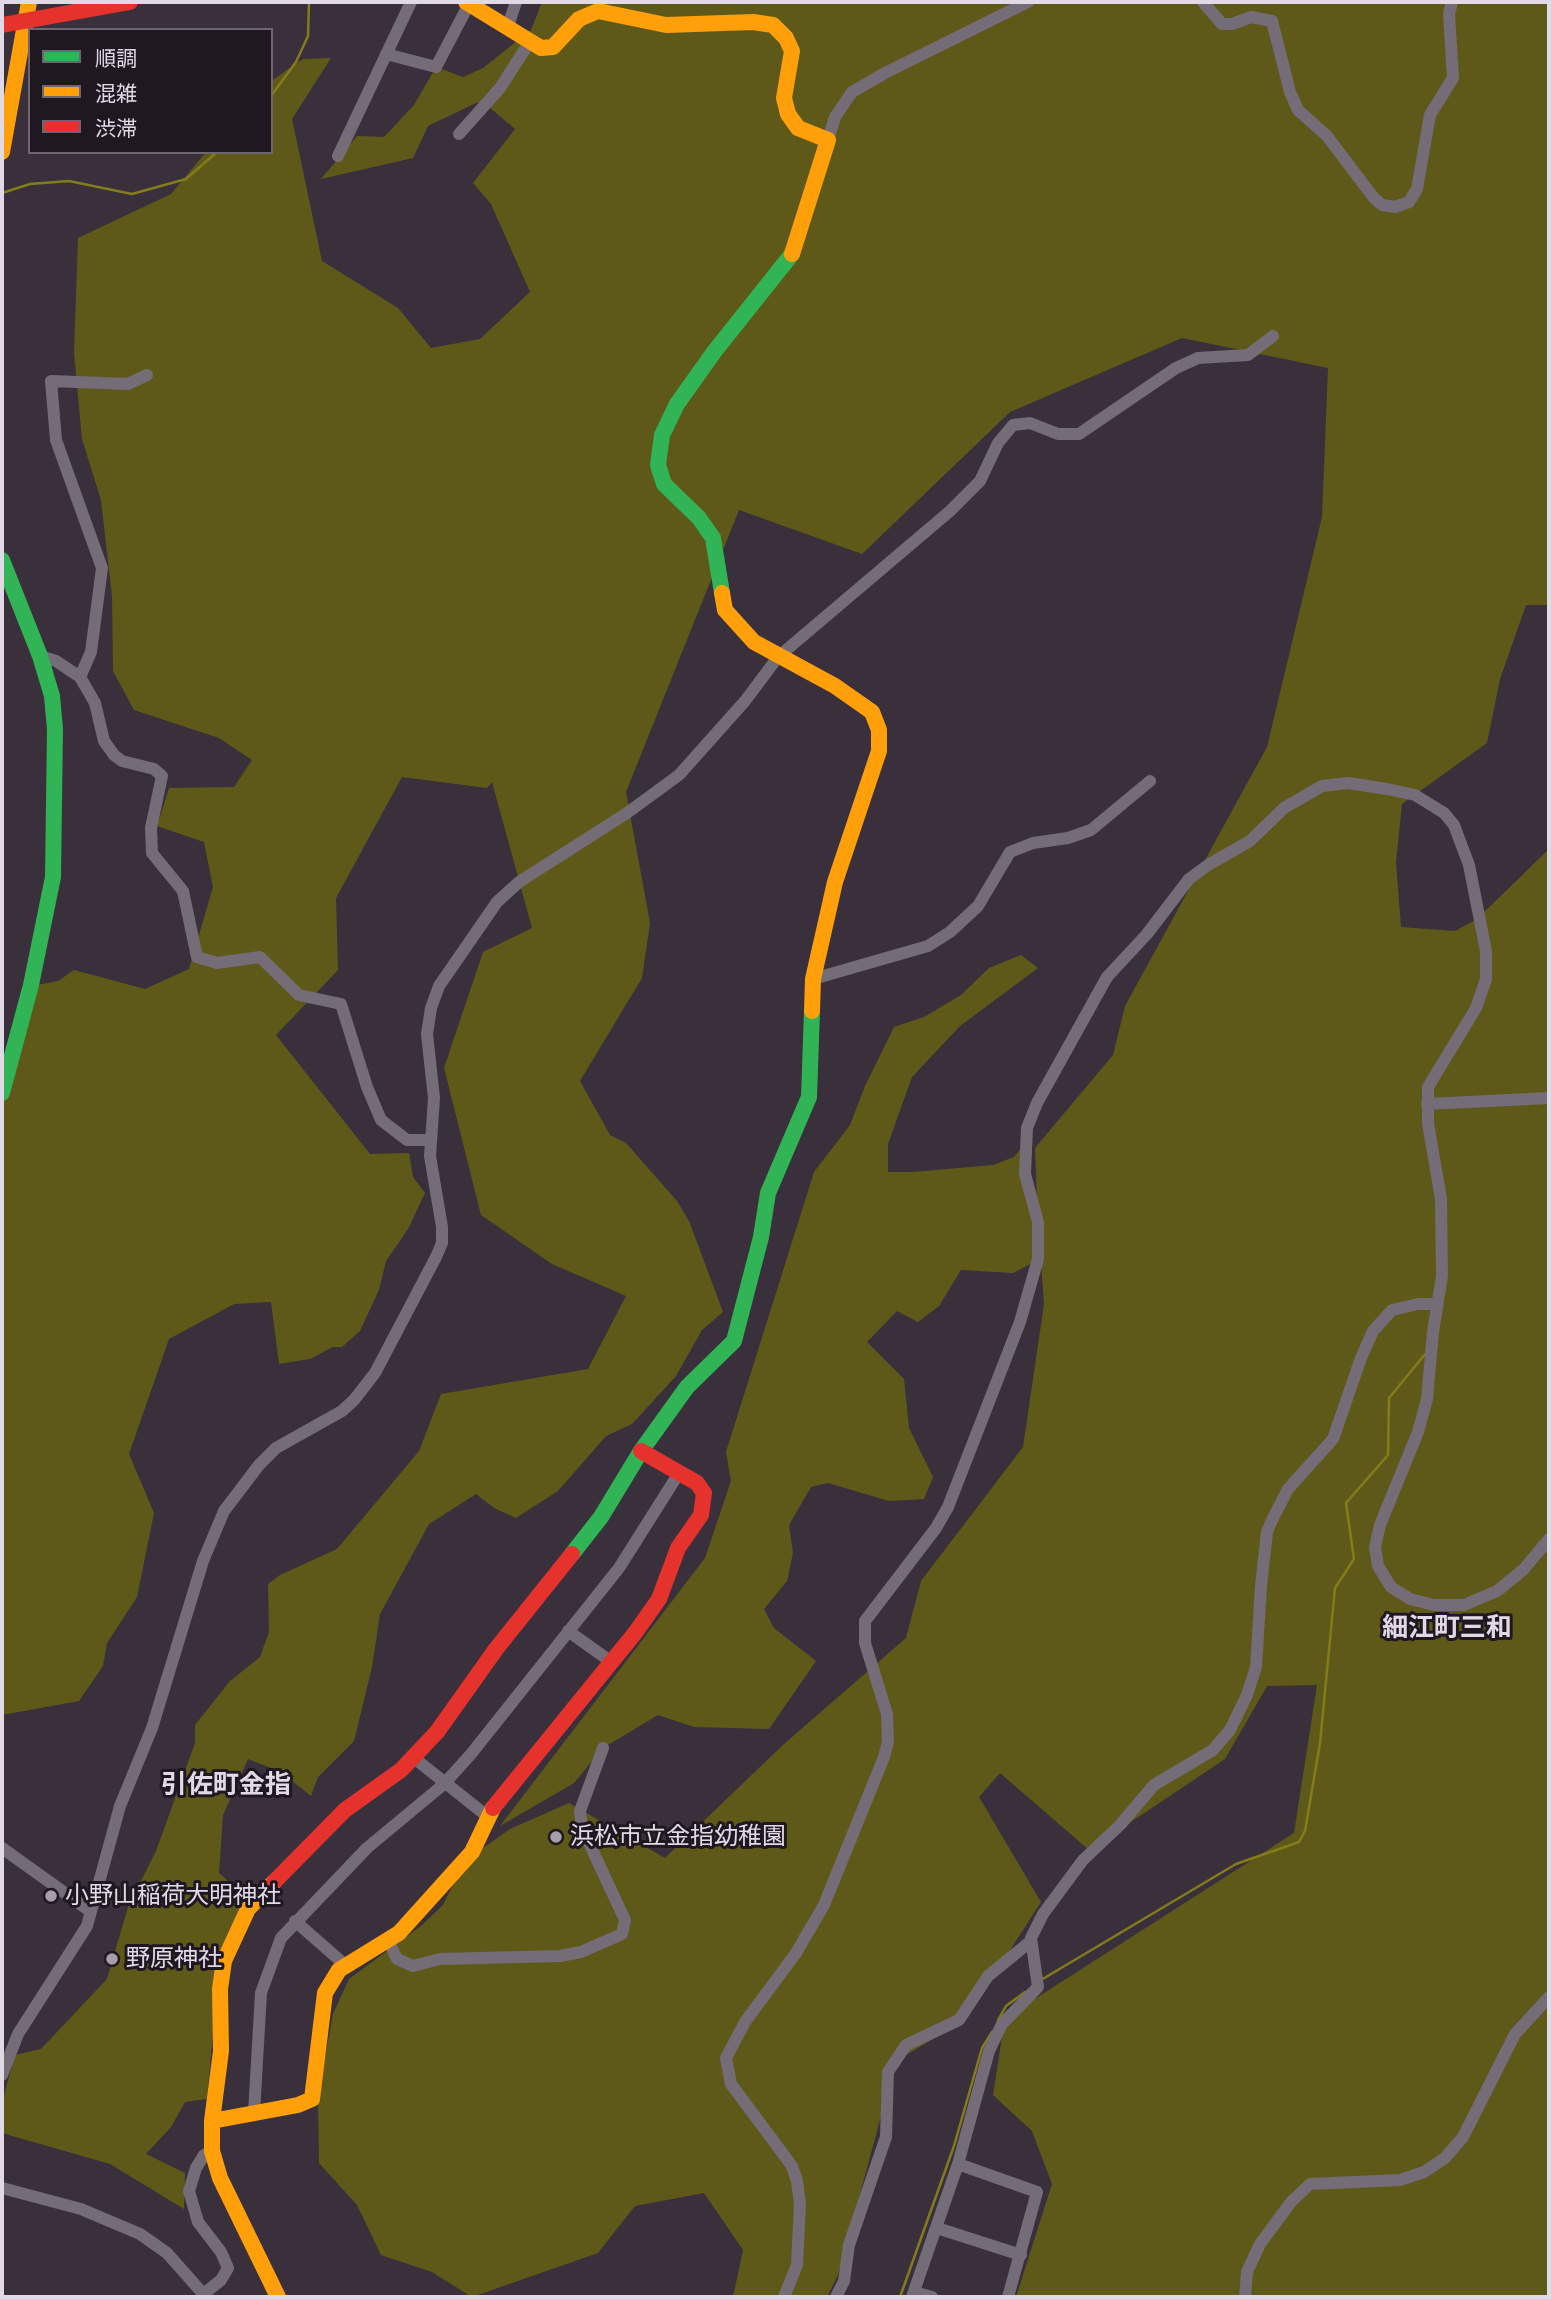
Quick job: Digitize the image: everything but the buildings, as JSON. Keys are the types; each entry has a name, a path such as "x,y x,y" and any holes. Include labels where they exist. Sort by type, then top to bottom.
{"street":[{"path":"2,152 29,2"},
{"path":"2,26 130,2"},
{"path":"338,156 411,2"},
{"path":"507,29 516,2"},
{"path":"278,2297 220,2178 212,2151 212,2121 221,2051 220,1989 224,1961 234,1934 257,1899 345,1810 414,1758 437,1732 496,1649 601,1517 641,1451 687,1387 734,1341 761,1237 768,1193 809,1097 813,979 835,882 879,751 879,730 872,712 754,642 725,610 713,538 699,518 664,485 658,465 662,435 677,404 714,352 789,261 799,238 835,117 852,92 1028,2"},
{"path":"1203,2 1222,23 1232,24 1251,17 1272,21 1290,92 1298,110 1327,136 1374,198 1382,205 1395,207 1409,202 1417,189 1430,115 1451,84 1449,14 1452,2"},
{"path":"386,54 436,67 467,3 541,48 553,47 579,19 598,11 666,25 753,22 773,25 786,38 792,51 784,98 788,114 798,128 828,140"},
{"path":"459,134 500,88 529,43"},
{"path":"2,2075 18,2034 78,1943 90,1911 120,1805 152,1728 203,1561 224,1511 275,1448 342,1411 354,1400 375,1373 442,1243 429,1140 434,1098 428,1055 431,1008 439,986 497,902 519,882 628,814 679,775 723,728 778,657 958,504 980,481 998,443 1013,425 1030,423 1058,434 1079,434 1176,368 1198,358 1248,355 1273,336"},
{"path":"80,677 90,653 102,568 56,440 51,381 128,384 148,375"},
{"path":"2,1093 31,985 53,877 55,729 52,696 40,656 3,571"},
{"path":"40,656 57,661 80,677 95,704 99,729 108,750 122,761 160,772 164,780 151,828 152,853 183,891 197,957 217,963 260,957 299,995 341,1004 367,1087 382,1120 407,1140 429,1140"},
{"path":"813,979 928,946 950,932 978,906 1010,852 1032,843 1068,838 1091,830 1150,782"},
{"path":"784,2297 797,2265 800,2204 797,2181 792,2166 731,2084 726,2058 745,2022 807,1935 831,1891 884,1757 888,1742 887,1714 865,1643 865,1621 936,1528 948,1507 1020,1322 1038,1259 1038,1223 1026,1174 1027,1128 1090,1003 1107,977 1147,934 1189,879 1208,864 1250,841 1284,808 1322,786 1337,783 1359,784 1415,795 1435,804 1454,825 1469,864 1486,951 1486,979 1476,1008 1432,1079 1427,1104 1441,1199 1442,1276 1427,1399 1418,1432 1378,1533 1376,1558 1381,1574 1400,1594 1434,1605 1464,1605 1497,1591 1522,1570 1549,1539"},
{"path":"1427,1104 1549,1098"},
{"path":"836,2297 844,2281 849,2245 886,2137 888,2072 906,2045 959,2020 988,1976 1031,1941 1043,1914 1083,1860 1120,1825 1154,1785 1213,1750 1230,1730 1247,1695 1256,1667 1261,1586 1267,1532 1272,1520 1288,1489 1333,1439 1373,1331 1392,1310 1418,1304 1437,1304"},
{"path":"212,2121 298,2105 312,2099 321,2009 326,1993 344,1964 399,1933 472,1852 486,1816 635,1633 659,1599 678,1548 701,1515 702,1488 641,1451"},
{"path":"254,2113 261,1993 281,1938 367,1848 444,1784 619,1568 679,1473"},
{"path":"568,1631 610,1661"},
{"path":"388,1940 397,1959 413,1966 440,1959 560,1956 581,1952 622,1934 625,1920 582,1828 580,1811 603,1748"},
{"path":"414,1758 486,1816"},
{"path":"2,1849 90,1911"},
{"path":"295,1921 344,1964"},
{"path":"932,2297 913,2294 958,2164 989,2051 1002,2024 1037,1980 1031,1941"},
{"path":"1245,2297 1247,2272 1259,2244 1291,2202 1310,2184 1400,2180 1424,2172 1445,2158 1463,2137 1515,2034 1549,1997"},
{"path":"207,2297 206,2292 221,2280 229,2268 221,2252 198,2222 189,2191 195,2168 204,2155 212,2151"},
{"path":"958,2164 1037,2192 1008,2297"},
{"path":"2,2189 81,2209 140,2234 167,2253 207,2297"},
{"path":"937,2228 1021,2255"}],"shaded area":[{"path":"542,2 1549,2 1549,605 1526,605 1500,679 1487,743 1402,804 1396,862 1401,927 1455,931 1477,919 1549,849 1549,2297 1016,2297 1052,2184 1032,2131 993,2095 1005,2018 1294,1833 1317,1685 1267,1686 1225,1759 1089,1850 1000,1773 979,1797 1041,1902 965,2020 896,2061 838,2275 827,2297 733,2297 743,2250 704,2193 635,2206 598,2253 472,2297 432,2272 381,2255 357,2205 319,2163 318,2096 333,2014 349,1979 421,1926 443,1905 454,1883 483,1848 510,1829 569,1803 665,1858 784,1744 906,1638 921,1581 1023,1447 1044,1304 1039,1236 1032,1263 1013,1273 961,1270 939,1306 918,1322 897,1311 867,1342 904,1379 909,1428 933,1477 924,1499 889,1501 828,1483 811,1487 789,1525 793,1553 787,1581 764,1609 774,1628 816,1661 769,1729 694,1727 658,1715 603,1748 574,1783 500,1826 705,1558 731,1481 726,1452 814,1172 850,1125 865,1086 894,1027 924,1017 961,995 989,968 1021,955 1038,968 960,1026 912,1077 888,1144 888,1172 993,1165 1014,1157 1026,1142 1038,1228 1035,1148 1113,1055 1125,1006 1267,747 1322,517 1328,368 1182,338 1010,412 862,554 739,510 626,792 650,923 642,978 580,1081 610,1135 626,1143 677,1201 689,1221 723,1312 702,1330 676,1376 632,1424 606,1436 558,1491 516,1518 494,1508 476,1494 429,1524 380,1614 372,1667 354,1741 318,1777 311,1796 281,1772 248,1759 223,1815 219,1873 244,1895 219,1967 207,2099 185,2102 171,2127 146,2154 185,2173 184,2209 110,2164 2,2133 2,2102 15,2055 41,2049 107,1979 128,1907 156,1851 195,1743 195,1725 230,1681 260,1657 269,1632 268,1584 280,1575 337,1549 419,1451 441,1394 588,1369 626,1296 552,1264 481,1215 444,1068 483,952 532,928 492,782 487,788 402,777 336,898 338,970 276,1035 370,1154 409,1153 413,1177 425,1193 408,1229 386,1261 379,1290 360,1331 342,1347 333,1347 310,1359 279,1364 271,1302 234,1304 169,1339 129,1454 154,1513 137,1597 107,1643 103,1666 79,1701 2,1715 2,1106 7,1073 37,985 58,981 74,970 145,989 189,969 213,887 204,842 157,826 169,788 234,787 252,760 219,738 134,710 113,671 112,596 101,500 82,439 74,353 78,238 171,194 204,154 273,154 273,80 303,59 331,58 292,119 322,261 398,308 431,348 480,339 530,292 491,204 473,183 515,129 483,102 476,103 428,126 413,158 321,179 357,136 384,137 414,105 436,67 463,77 483,68 531,30"}],"waterway":[{"path":"273,93 296,62 308,36 309,2"},
{"path":"2,193 30,184 69,181 132,194 186,179 215,154"},
{"path":"1041,1980 1236,1864 1299,1842 1305,1831 1320,1743 1335,1588 1354,1559 1346,1503 1388,1455 1389,1398 1426,1353"},
{"path":"998,2020 1006,2006 1025,1992"},
{"path":"900,2297 954,2146 982,2048 992,2032"}],"traffic: fast":[{"path":"722,593 713,538 699,518 664,484 658,465 662,435 677,404 714,352 792,254"},
{"path":"2,560 40,656 52,696 55,729 53,877 31,985 2,1093"},
{"path":"572,1554 601,1517 641,1451 687,1387 734,1341 761,1237 768,1193 809,1097 812,1011"}],"traffic: slow":[{"path":"2,152 29,2"},
{"path":"466,2 541,48 553,47 579,19 598,11 666,25 753,22 773,25 786,38 792,51 784,98 788,114 798,128 828,140 792,254"},
{"path":"722,593 725,610 754,642 835,686 872,712 879,730 879,751 835,882 813,979 812,1011"},
{"path":"212,2121 298,2105 312,2099 325,1993 339,1970 399,1933 472,1852 493,1808"},
{"path":"274,1882 248,1909 224,1961 220,1989 221,2051 212,2121 212,2151 220,2178 278,2297"}],"traffic: jam":[{"path":"2,25 130,2"},
{"path":"493,1808 635,1633 659,1599 678,1548 701,1515 704,1493 697,1483 641,1451"},
{"path":"274,1882 345,1810 401,1770 437,1732 496,1649 572,1554"}],"place":[{"name":"浜松市立金指幼稚園","path":"556,1837"},
{"name":"小野山稲荷大明神社","path":"51,1896"},
{"name":"野原神社","path":"112,1959"}],"district":[{"name":"細江町三和","path":"1447,1629"},
{"name":"引佐町金指","path":"226,1786"}]}
